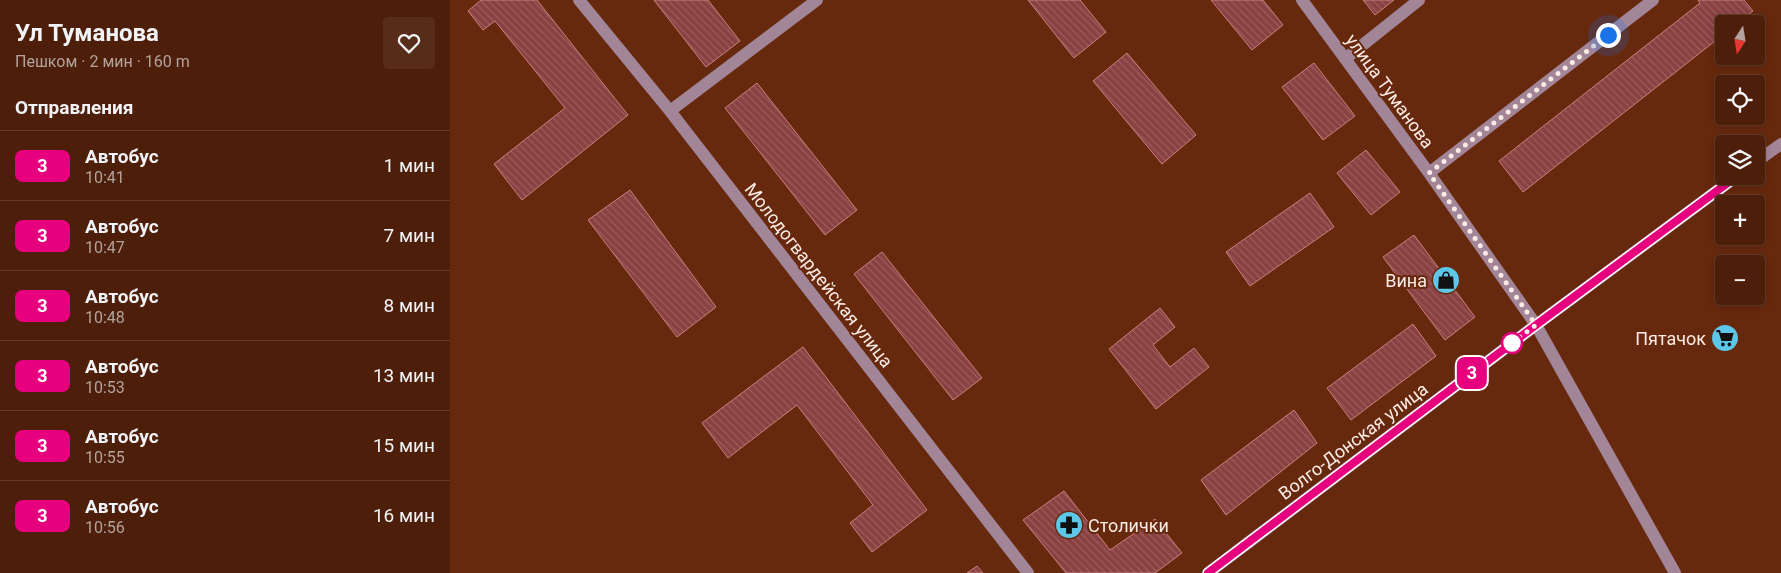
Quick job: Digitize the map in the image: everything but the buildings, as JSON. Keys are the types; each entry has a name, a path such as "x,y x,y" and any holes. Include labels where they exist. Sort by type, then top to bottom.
{"street":[{"name":"Молодогвардейская улица","path":"579,0 670,111 1028,573"},
{"path":"670,111 817,0"},
{"name":"улица Туманова","path":"1302,0 1429,173 1536,325 1675,573"},
{"path":"1345,59 1419,0"},
{"path":"1429,173 1653,0"},
{"path":"1765,156 1781,144"},
{"name":"Волго-Донская улица","path":"1208,573 1725,185"}],"bus line":[{"name":"3","path":"1208,573 1725,185"}],"place":[{"name":"Вина","path":"1446,280"},
{"name":"Пятачок","path":"1725,338"},
{"name":"Столички","path":"1069,525"}],"route":[{"path":"1512,343 1505,348 1536,325 1429,173 1608,35"}]}
